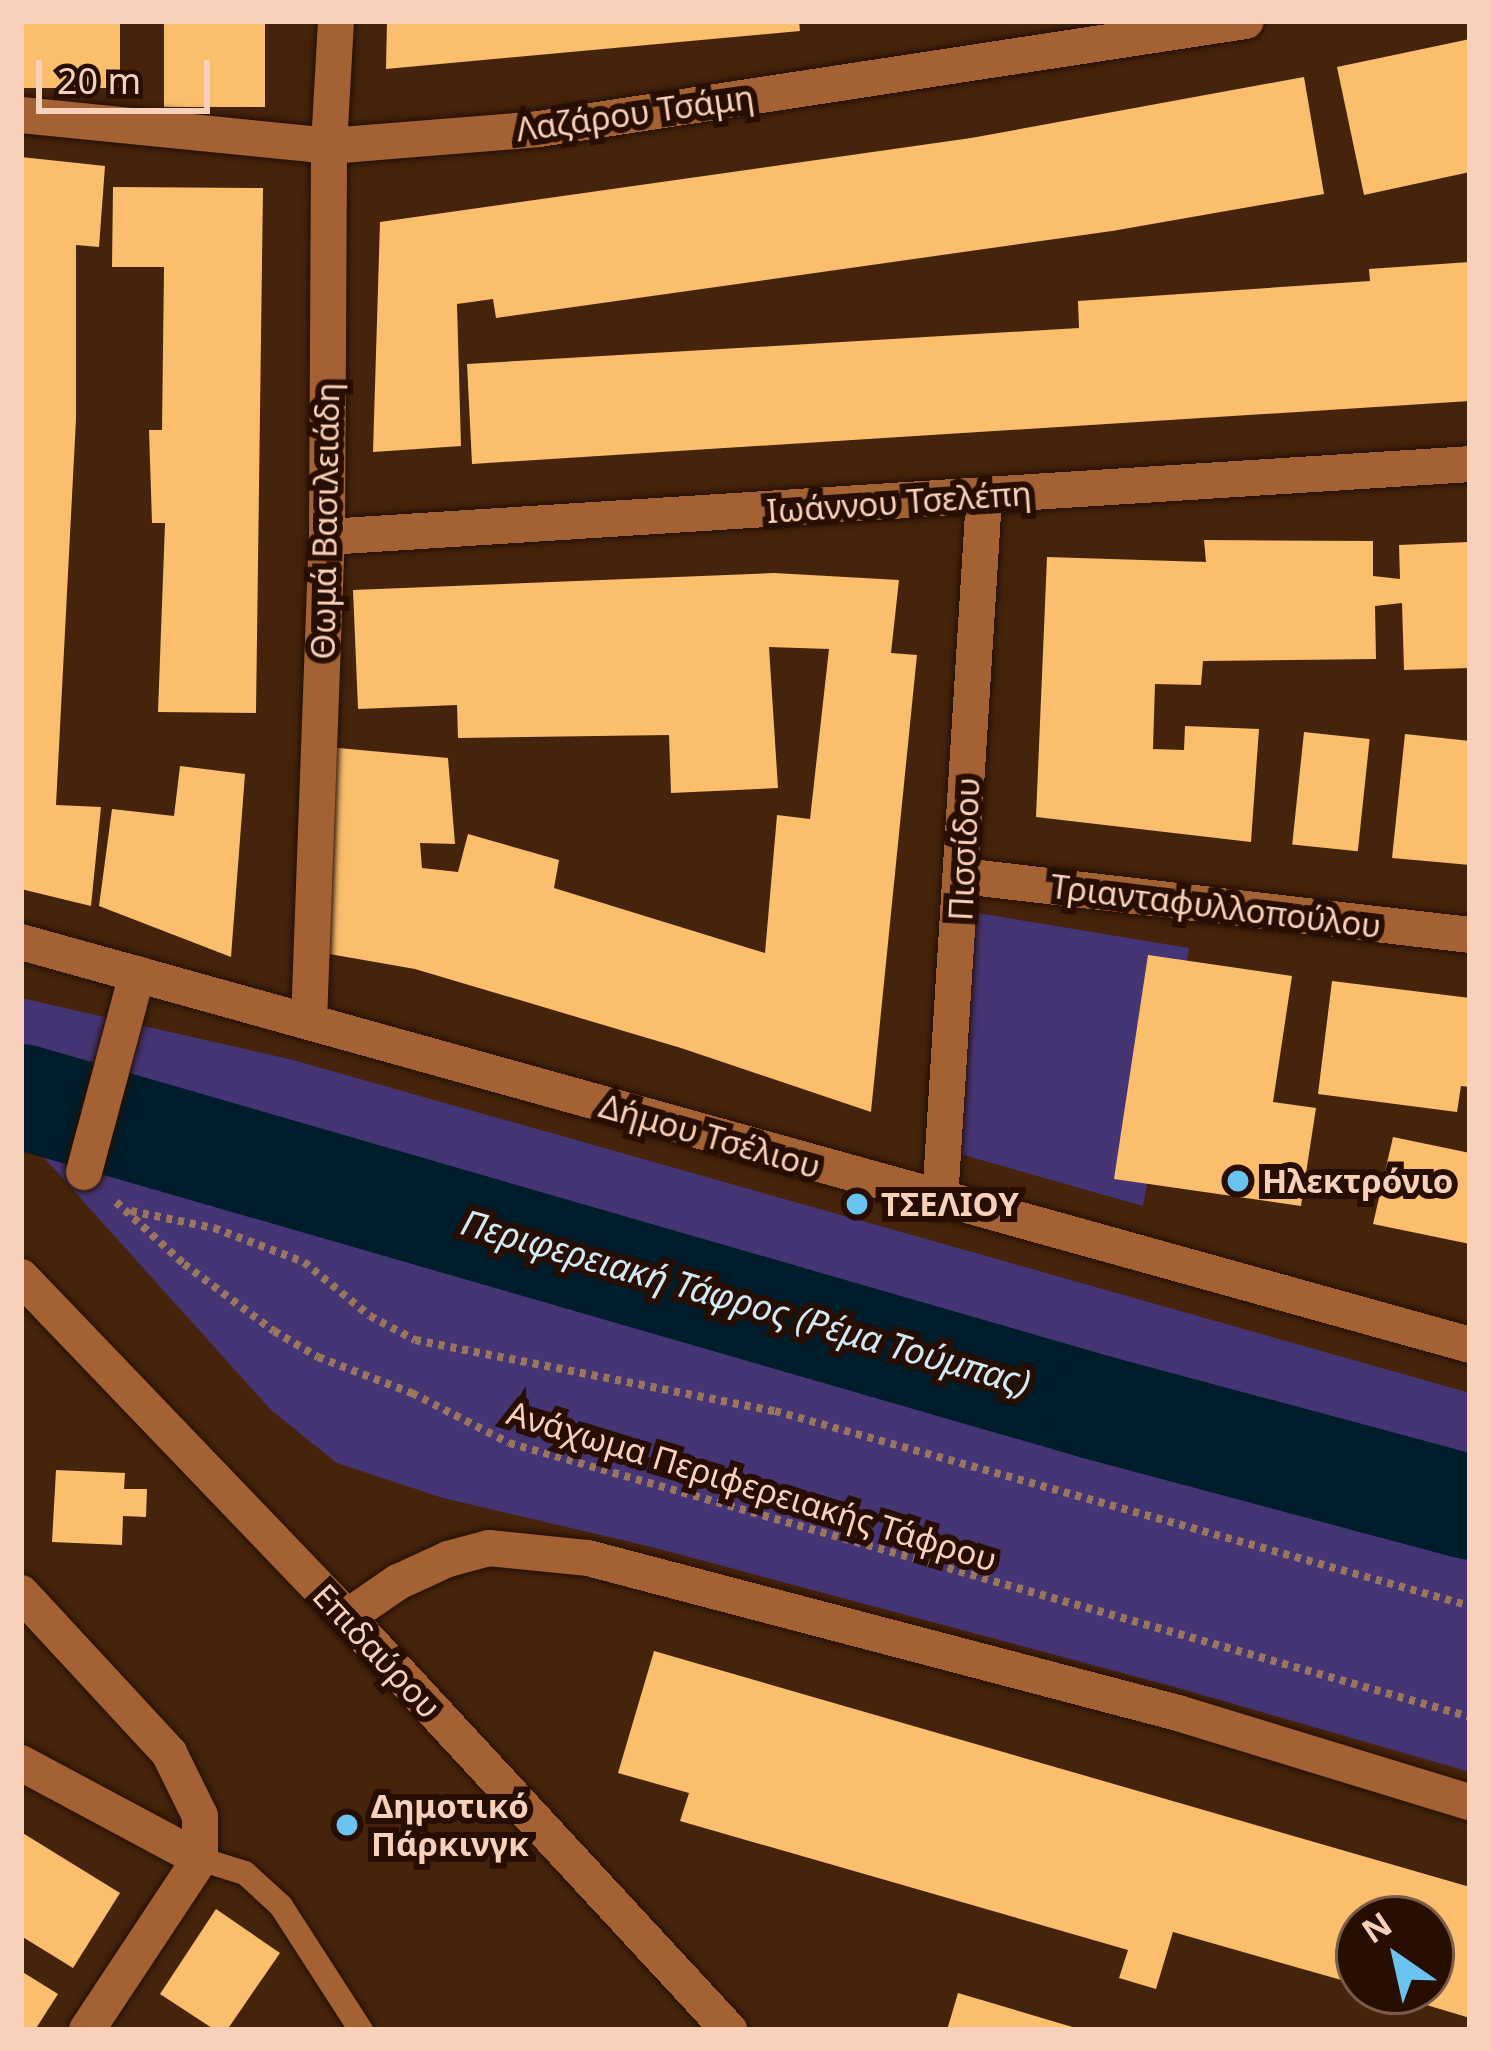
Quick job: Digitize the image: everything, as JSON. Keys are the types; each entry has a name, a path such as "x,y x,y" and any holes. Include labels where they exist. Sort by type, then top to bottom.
{"street":[{"name":"Θωμά Βασιλειάδη","path":"309,1022 327,537 328,146 335,21"},
{"name":"Λαζάρου Τσάμη","path":"21,115 328,146 539,130 1246,21"},
{"name":"Ιωάννου Τσελέπη","path":"327,537 1470,464"},
{"name":"Πισσίδου","path":"940,1201 984,496"},
{"name":"Τριανταφυλλοπούλου","path":"962,876 1470,935"},
{"name":"Δήμου Τσέλιου","path":"21,942 1470,1345"},
{"path":"84,1172 136,974"},
{"name":"Επιδαύρου","path":"21,1277 347,1617 729,2030"},
{"path":"347,1617 398,1582 448,1559 489,1549 589,1558 1178,1713 1470,1802"},
{"path":"21,1593 170,1754 200,1816 200,1859 87,2030"},
{"path":"21,1763 200,1859"}],"lane":[{"path":"200,1859 245,1874 281,1906 362,2030"}],"path":[{"path":"84,1172 133,1213 214,1228 304,1262 370,1316 415,1340 775,1411 1470,1606"},
{"name":"Ανάχωμα Περιφερειακής Τάφρου","path":"84,1172 184,1264 274,1331 318,1358 412,1393 509,1443 1470,1717"}],"shaded area":[{"path":"965,911 1189,948 1143,1206 960,1154"},
{"path":"21,998 293,1060 1470,1393 1470,1772 656,1548 443,1498 337,1463 271,1410 21,1132"}],"building":[{"path":"21,21 120,21 120,88 21,88"},
{"path":"164,21 265,21 265,107 164,107"},
{"path":"387,21 799,21 800,31 386,69"},
{"path":"1470,39 1470,172 1364,195 1337,67"},
{"path":"1304,77 1324,194 1112,231 496,318 493,299 457,304 461,446 373,452 380,222 971,138"},
{"path":"21,157 105,166 99,247 76,245 76,419 56,805 101,807 91,906 21,889"},
{"path":"113,187 263,188 256,713 158,712 165,523 152,523 149,430 162,430 164,267 112,267"},
{"path":"1470,262 1470,401 472,464 467,364 1079,328 1078,301 1370,281 1369,269"},
{"path":"1204,540 1373,541 1373,576 1400,579 1399,545 1469,542 1470,668 1404,670 1402,603 1375,606 1376,659 1203,661 1201,685 1155,684 1153,749 1184,750 1185,726 1259,729 1251,842 1036,817 1047,557 1206,562"},
{"path":"774,573 899,580 891,653 917,655 871,1112 681,1048 415,969 318,952 327,747 448,758 455,844 420,843 422,868 458,872 468,834 559,860 554,888 765,953 777,815 810,819 829,649 769,647 778,788 671,793 669,735 458,738 457,705 358,709 353,590"},
{"path":"1304,732 1370,739 1358,851 1292,844"},
{"path":"1405,734 1470,741 1470,865 1392,858"},
{"path":"180,766 245,774 231,957 99,906 112,809 174,816"},
{"path":"1148,955 1292,976 1273,1102 1316,1108 1301,1206 1114,1179"},
{"path":"1332,981 1470,998 1470,1087 1461,1086 1457,1112 1318,1094"},
{"path":"1393,1137 1470,1153 1470,1244 1373,1224"},
{"path":"56,1470 125,1473 124,1489 147,1489 146,1517 123,1516 122,1545 52,1542"},
{"path":"654,1651 1470,1887 1470,2018 1455,2014 1455,1895 1335,1895 1335,1978 1173,1932 1156,1989 1119,1978 1128,1950 680,1821 689,1793 618,1773"},
{"path":"21,1832 120,1893 73,1968 21,1936"},
{"path":"216,1909 280,1953 227,2030 215,2030 160,1994"},
{"path":"21,1971 58,1994 35,2030 21,2030"},
{"path":"958,1993 1079,2029 1079,2030 947,2030"}],"waterway":[{"name":"Περιφερειακή Τάφρος (Ρέμα Τούμπας)","path":"21,1096 1097,1407 1470,1507"}],"place":[{"name":"Ηλεκτρόνιο","path":"1238,1181"},
{"name":"ΤΣΕΛΙΟΥ","path":"857,1204"},
{"name":"Δημοτικό Πάρκινγκ","path":"347,1825"}]}
